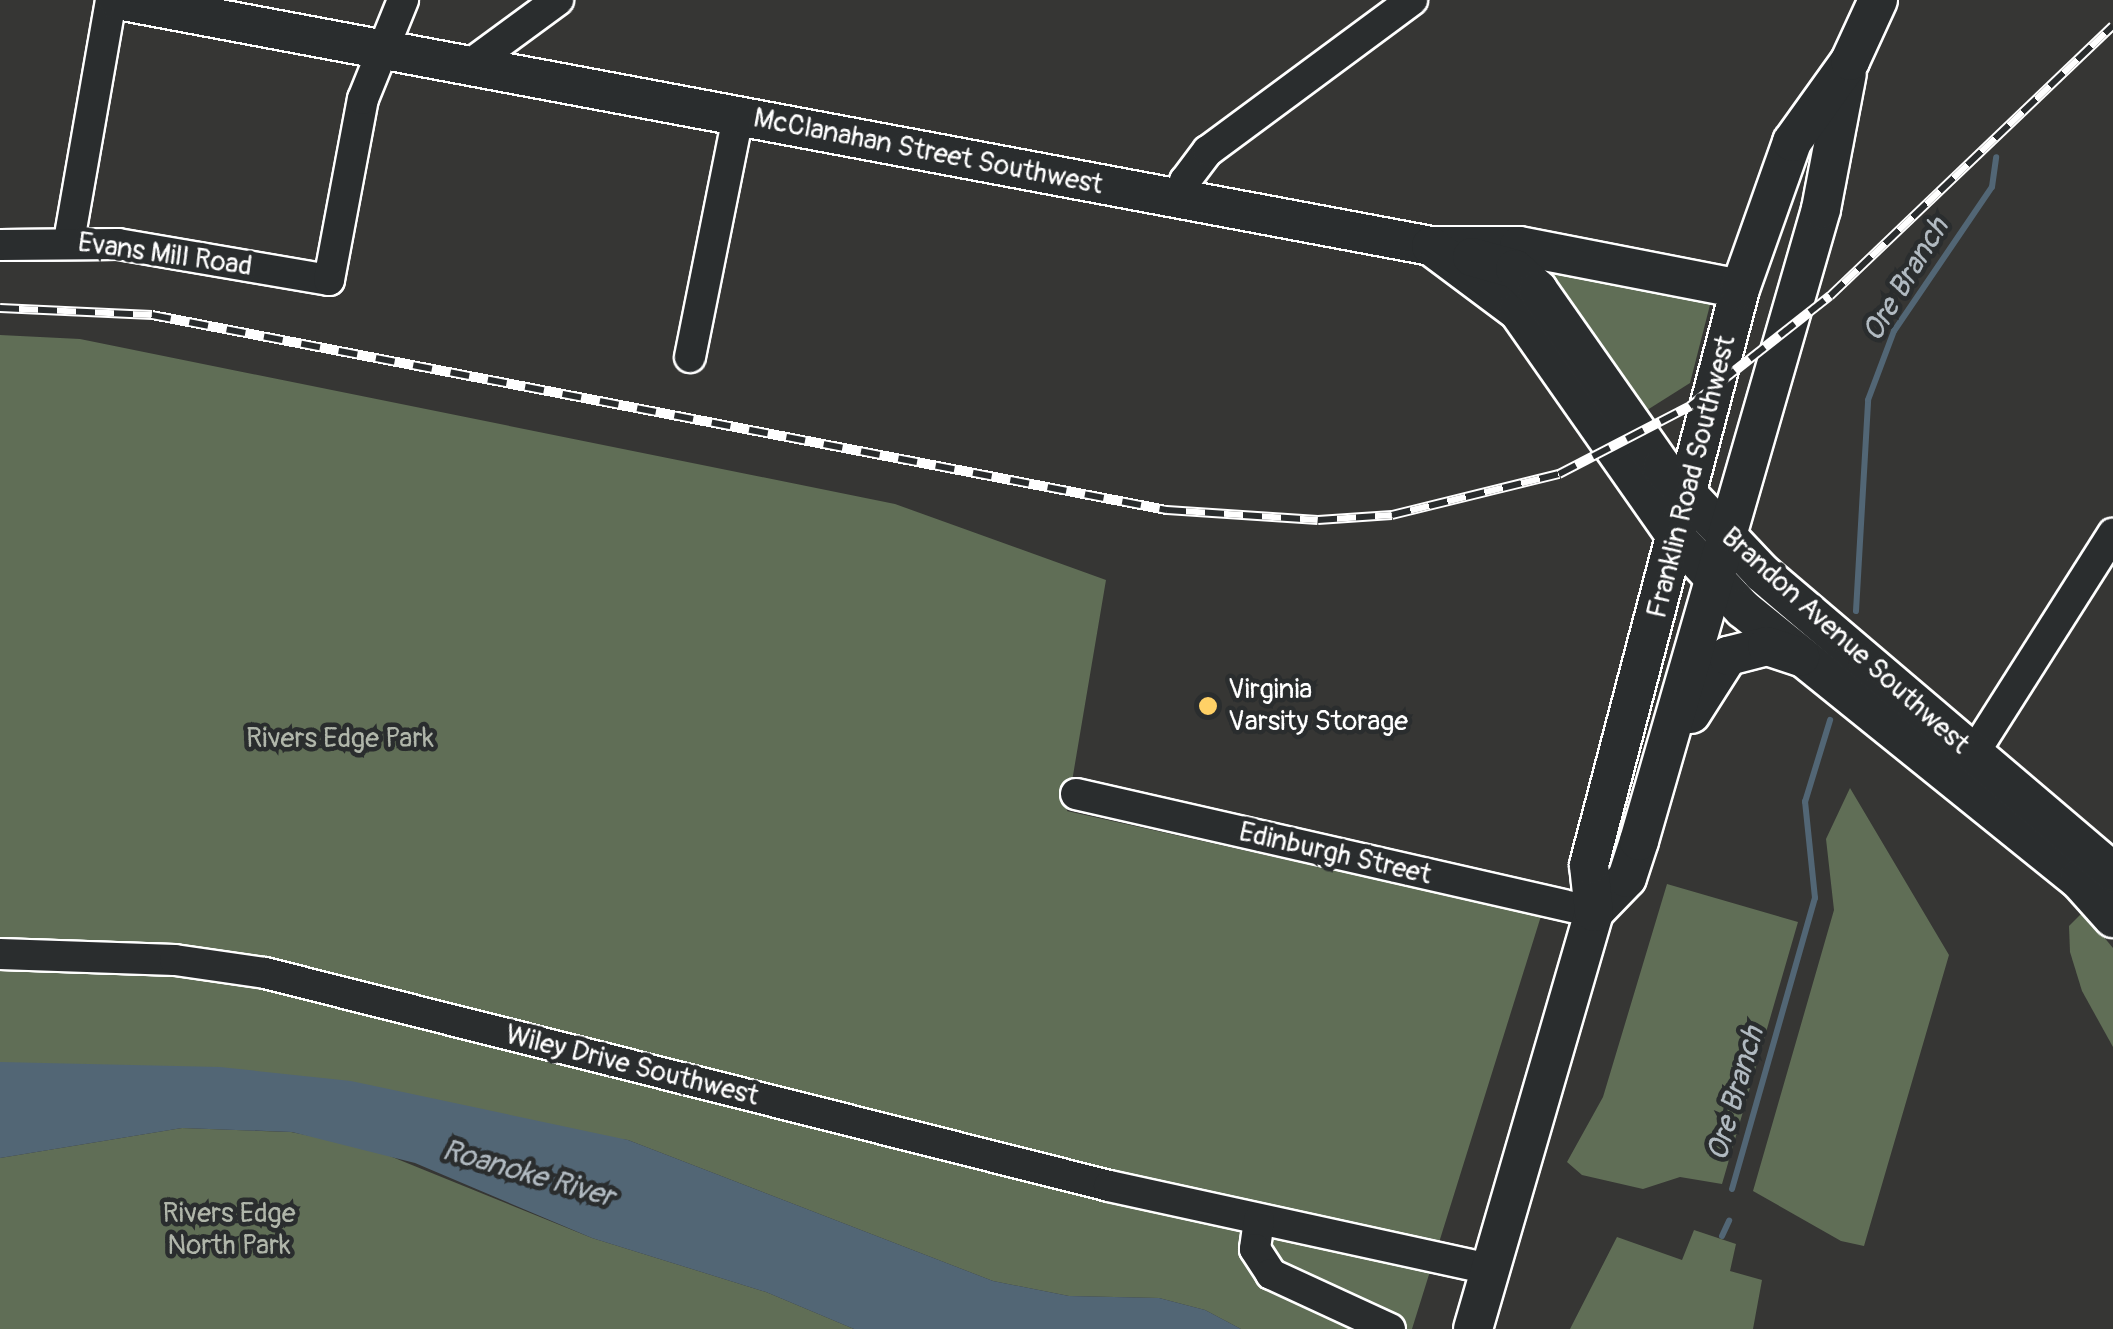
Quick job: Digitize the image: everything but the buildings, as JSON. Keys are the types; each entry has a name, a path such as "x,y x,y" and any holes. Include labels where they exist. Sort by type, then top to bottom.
{"main road":[{"name":"McClanahan Street Southwest","path":"114,0 1431,246 1519,246 1740,289"},
{"name":"Franklin Road Southwest","path":"1473,1328 1594,912 1589,865 1740,289 1792,142 1850,61 1878,0"},
{"name":"Franklin Road Southwest","path":"1594,912 1628,878 1723,533 1831,171 1850,61"},
{"name":"Brandon Avenue Southwest","path":"1431,246 1518,311 1677,538 1743,609 1804,658 1964,768"},
{"name":"Brandon Avenue Southwest","path":"1431,246 1515,269 1538,290 1687,493 1723,533 1964,768 2107,891"},
{"path":"1639,841 1716,667 1752,647 1804,658"}],"street":[{"path":"69,241 114,0"},
{"path":"386,51 402,0"},
{"path":"468,66 558,0"},
{"path":"1180,201 1185,182 1208,151 1412,0"},
{"name":"Evans Mill Road","path":"0,245 69,241 329,280 363,99 386,51"},
{"path":"690,357 738,116"},
{"path":"1964,768 2113,534"},
{"name":"Edinburgh Street","path":"1076,794 1594,912"},
{"name":"Wiley Drive Southwest","path":"0,954 175,960 266,973 1259,1220 1490,1270"},
{"path":"1259,1220 1255,1248 1270,1274 1390,1329"}],"green space":[{"path":"1538,263 1712,297 1690,383 1644,412"},
{"name":"Rivers Edge Park","path":"0,335 80,339 895,504 1106,580 1067,811 1541,916 1412,1329 1241,1329 1205,1310 1159,1298 1069,1296 993,1281 628,1140 0,1066"},
{"path":"1850,788 1949,955 1864,1246 1841,1241 1753,1191 1834,910 1826,839"},
{"path":"1667,884 1798,922 1722,1184 1680,1177 1643,1189 1582,1175 1567,1162 1603,1097"},
{"path":"2083,912 2113,948 2113,1047 2082,991 2070,952 2069,926"},
{"name":"Rivers Edge North Park","path":"182,1128 291,1132 370,1148 592,1238 766,1292 854,1329 0,1329 0,1158"},
{"path":"1694,1230 1736,1244 1730,1271 1762,1280 1753,1329 1570,1329 1617,1237 1682,1260"}],"water":[{"name":"Roanoke River","path":"0,1062 220,1067 351,1081 628,1140 993,1281 1069,1296 1159,1298 1205,1310 1241,1329 854,1329 766,1292 592,1238 415,1163 292,1132 182,1128 0,1158"}],"waterway":[{"name":"Ore Branch","path":"1856,611 1868,400 1894,331 1992,187 1996,157"},
{"name":"Ore Branch","path":"1732,1189 1815,898 1805,802 1830,720"},
{"name":"Ore Branch","path":"1722,1236 1729,1221"}],"railway":[{"path":"0,308 152,315 1167,510 1318,520 1392,515 1559,474 1690,406 1830,296 2113,26"}],"place":[{"name":"Virginia Varsity Storage","path":"1208,706"}]}
